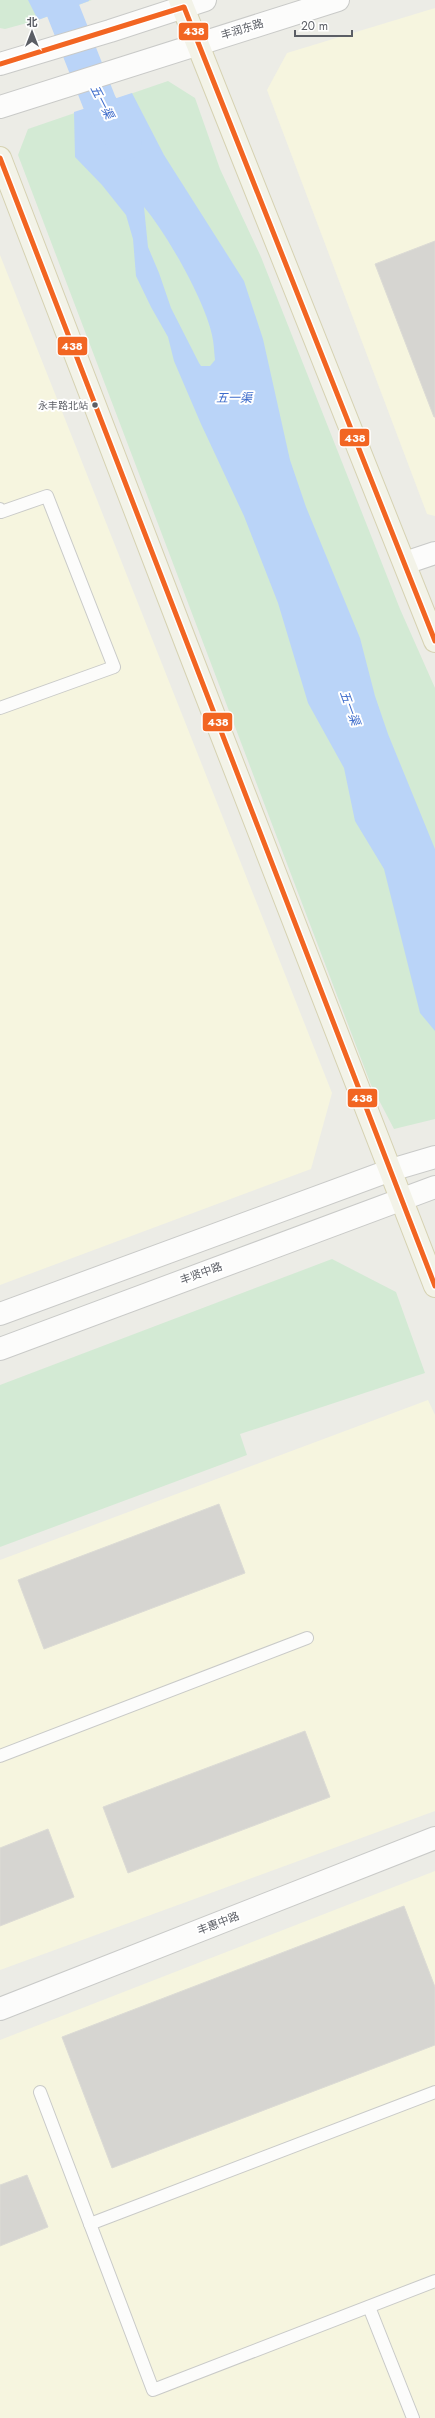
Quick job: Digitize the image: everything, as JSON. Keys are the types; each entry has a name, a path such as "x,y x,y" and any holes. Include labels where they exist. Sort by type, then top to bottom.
{"main road":[{"path":"182,3 199,42 435,641"},
{"path":"0,158 94,406 435,1286"}],"street":[{"path":"0,64 110,31 182,3 205,0"},
{"name":"丰润东路","path":"0,107 123,66 338,0"},
{"path":"405,563 435,553"},
{"path":"0,1314 390,1170 435,1157"},
{"name":"丰贤中路","path":"0,1349 435,1188"},
{"name":"丰惠中路","path":"0,2009 435,1838"}],"lane":[{"path":"0,509 1,512 47,496 114,667 0,708"},
{"path":"0,1756 307,1638"},
{"path":"40,2092 153,2390 435,2281"},
{"path":"90,2224 435,2092"},
{"path":"369,2307 413,2418"}],"shaded area":[{"path":"0,0 92,0 38,20 5,29 0,28"},
{"path":"435,8 435,516 427,514 267,90 287,53"},
{"path":"168,81 195,98 220,169 261,257 400,609 435,688 435,1119 394,1129 371,1085 18,155 28,129"},
{"path":"0,255 332,1093 311,1169 0,1285"},
{"path":"332,1259 396,1292 425,1373 240,1434 247,1455 0,1547 0,1385"},
{"path":"428,1400 435,1415 435,1811 0,1970 0,1560"},
{"path":"435,1871 435,2418 0,2418 0,2040"}],"water":[{"path":"28,0 89,0 89,1 38,20"},
{"name":"五一渠","path":"132,93 164,155 244,281 263,339 290,460 306,507 360,638 375,696 388,734 435,849 435,1031 420,1013 384,869 355,821 344,768 308,703 278,603 244,516 201,424 174,361 168,337 136,276 133,239 126,215 102,185 75,157 74,112","holes":["144,207 174,250 202,304 213,338 215,360 210,366 201,366 171,308 148,247"]}],"building":[{"path":"435,241 435,417 434,417 375,264"},
{"path":"219,1504 245,1573 44,1649 18,1580"},
{"path":"305,1731 330,1797 128,1873 103,1807"},
{"path":"48,1829 74,1897 0,1926 0,1848"},
{"path":"404,1906 435,1987 435,2045 112,2168 62,2037"},
{"path":"27,2175 48,2227 0,2246 0,2185"}],"waterway":[{"name":"五一渠","path":"59,0 100,104 125,143"}],"transit line":[{"name":"438","path":"0,64 184,7 435,641"},
{"name":"438","path":"0,158 435,1286"}],"place":[{"name":"永丰路北站","path":"95,405"}]}
